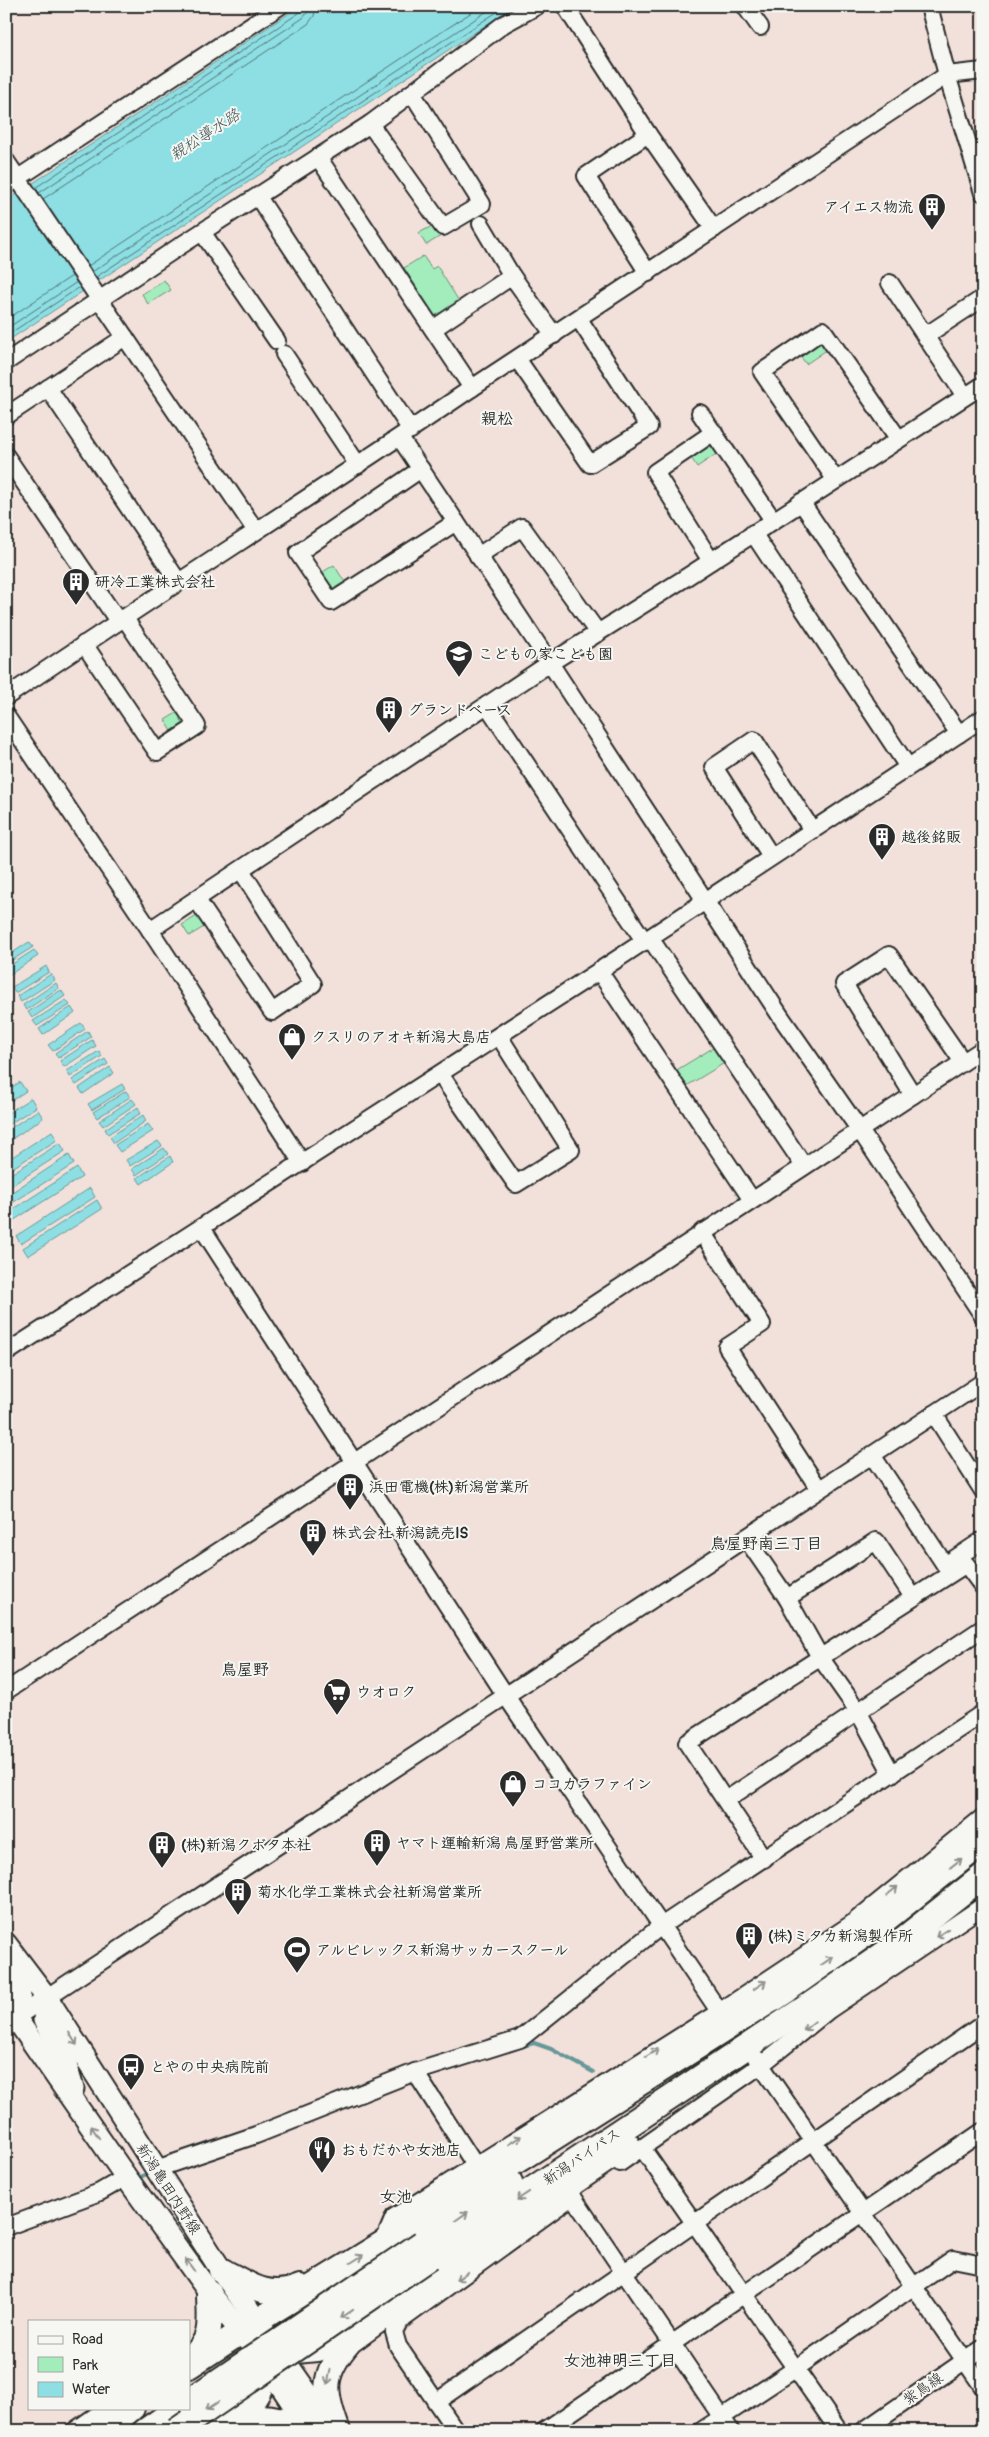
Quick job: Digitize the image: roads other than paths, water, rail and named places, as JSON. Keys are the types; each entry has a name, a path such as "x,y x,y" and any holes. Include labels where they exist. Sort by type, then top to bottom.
{"highway":[{"name":"新潟バイパス","path":"176,2431 876,1927 983,1842"},
{"name":"新潟バイパス","path":"190,2400 811,2004 892,1948 983,1876"},
{"path":"190,2365 328,2276 787,1990"},
{"path":"338,2431 328,2401 327,2384 329,2372 335,2358 350,2341 388,2324 705,2092 811,2004"},
{"path":"221,2270 256,2289 272,2293 291,2291 328,2276"},
{"path":"277,2366 282,2324 288,2313 328,2276"},
{"path":"190,2359 204,2348 210,2331 209,2292"},
{"path":"219,2428 250,2404 261,2390 265,2378 277,2366 300,2352 317,2349 388,2324"},
{"path":"248,2327 277,2366"},
{"path":"190,2373 209,2362 237,2352 251,2355 277,2366"},
{"path":"104,2431 130,2410"},
{"path":"145,2431 175,2410"},
{"path":"219,2428 245,2418 268,2416 286,2419 311,2431"}],"main road":[{"name":"新潟亀田内野線","path":"6,1944 47,1998 221,2270 248,2327"},
{"path":"6,1962 20,1993 10,2015"},
{"path":"47,1998 44,2020 68,2068 78,2107"},
{"name":"新潟亀田内野線","path":"10,2015 78,2107 209,2292 248,2327"},
{"path":"277,2366 311,2431"},
{"path":"277,2366 334,2431"}],"street":[{"path":"16,183 280,6"},
{"path":"6,362 96,295 258,198 370,124 504,24 537,6"},
{"path":"565,6 648,134 714,228"},
{"path":"745,6 760,27"},
{"path":"929,6 947,75 983,193"},
{"path":"6,697 178,581 406,434 472,388 518,360 714,228 755,204 947,75 983,71"},
{"path":"370,124 443,227 482,204 412,93"},
{"path":"648,134 586,176 648,274"},
{"path":"318,157 472,388"},
{"path":"6,160 16,183 125,337 256,531"},
{"path":"258,198 406,434 421,469 781,1017 859,1129 983,1316"},
{"path":"481,224 512,276 554,335"},
{"path":"202,232 358,465"},
{"path":"433,329 512,276"},
{"path":"890,283 965,396"},
{"path":"925,336 983,298"},
{"path":"518,360 590,464 649,427 579,319"},
{"path":"835,479 762,372 823,330 898,438"},
{"path":"6,416 125,337"},
{"path":"150,930 550,663 983,385"},
{"path":"48,388 178,581"},
{"path":"700,412 773,520"},
{"path":"711,561 655,472 714,432"},
{"path":"6,456 197,726 157,752 84,644"},
{"path":"421,469 298,553 332,602 456,522"},
{"path":"802,502 959,734"},
{"path":"478,556 522,527 598,633"},
{"path":"753,533 908,767"},
{"path":"487,706 804,1166"},
{"path":"6,716 150,930 302,1163"},
{"path":"6,1353 599,972 771,856 983,718"},
{"path":"771,856 714,767 754,740 812,830"},
{"path":"197,900 272,1012 313,984 240,870"},
{"path":"913,1095 844,984 889,955 963,1062"},
{"path":"599,972 752,1200"},
{"path":"440,1074 516,1184 571,1150 499,1036"},
{"path":"6,1691 983,1049"},
{"path":"202,1228 506,1696 721,2014"},
{"path":"702,1232 762,1324 728,1347 819,1489"},
{"path":"10,2015 47,1998 983,1382"},
{"path":"934,1414 983,1491"},
{"path":"872,1455 945,1565 983,1540"},
{"path":"746,1538 787,1598 820,1657 858,1711 892,1774"},
{"path":"787,1598 876,1540 913,1597"},
{"path":"764,1859 688,1742 966,1564 983,1587"},
{"path":"726,1800 983,1628"},
{"path":"156,2169 256,2134 415,2072 520,2038 661,1926 983,1713"},
{"path":"383,2243 394,2217 721,2014 850,1925 983,1818"},
{"path":"456,2431 398,2346 388,2324 399,2322 642,2148 829,2010 983,1906"},
{"path":"436,2402 983,2024"},
{"path":"758,2062 983,2387"},
{"path":"415,2072 475,2166"},
{"path":"544,2431 983,2131"},
{"path":"642,2148 839,2431"},
{"path":"6,2227 100,2192 126,2177"},
{"path":"572,2197 731,2431"},
{"path":"701,2431 953,2259 983,2265"},
{"name":"紫鳥線","path":"863,2431 983,2348"},
{"path":"74,2431 104,2410"}],"water":[{"name":"親松導水路","path":"300,6 515,6 6,342 6,201"},
{"path":"29,942 33,947 6,964 6,957"},
{"path":"34,950 38,956 6,977 6,968"},
{"path":"46,966 49,972 15,993 12,987"},
{"path":"51,974 55,980 21,1002 17,996"},
{"path":"56,983 59,988 26,1010 23,1005"},
{"path":"61,990 65,996 32,1018 28,1012"},
{"path":"66,1000 70,1005 37,1026 33,1021"},
{"path":"71,1007 75,1013 43,1035 39,1029"},
{"path":"81,1023 85,1029 53,1051 48,1045"},
{"path":"88,1031 91,1037 58,1058 55,1053"},
{"path":"92,1040 96,1046 64,1067 60,1061"},
{"path":"99,1051 102,1056 70,1077 67,1071"},
{"path":"105,1059 108,1064 76,1085 72,1080"},
{"path":"110,1067 114,1073 83,1094 79,1088"},
{"path":"20,1082 26,1091 6,1104 6,1091"},
{"path":"122,1084 125,1089 92,1110 88,1104"},
{"path":"126,1091 130,1097 97,1118 93,1112"},
{"path":"31,1098 36,1107 6,1126 6,1114"},
{"path":"132,1099 136,1104 103,1126 99,1121"},
{"path":"138,1107 141,1113 108,1134 105,1129"},
{"path":"38,1110 43,1118 6,1143 6,1131"},
{"path":"143,1115 146,1121 114,1143 110,1137"},
{"path":"148,1124 153,1131 120,1152 115,1145"},
{"path":"52,1131 57,1140 6,1172 6,1161"},
{"path":"158,1141 162,1146 130,1166 126,1160"},
{"path":"60,1143 65,1151 6,1189 6,1177"},
{"path":"164,1148 168,1154 136,1175 132,1169"},
{"path":"69,1155 74,1164 6,1207 6,1196"},
{"path":"170,1156 173,1162 141,1184 137,1178"},
{"path":"77,1168 82,1177 8,1224 6,1214"},
{"path":"90,1188 95,1197 21,1244 16,1236"},
{"path":"97,1200 102,1209 28,1256 23,1248"}],"waterway":[{"path":"520,2047 534,2043 551,2049 593,2072"},
{"path":"136,2180 149,2172"},
{"path":"101,2200 126,2187"}],"place":[{"name":"アイエス物流","path":"932,231"},
{"name":"研冷工業株式会社","path":"76,606"},
{"name":"こどもの家こども園","path":"459,678"},
{"name":"グランドベース","path":"389,734"},
{"name":"越後銘販","path":"882,861"},
{"name":"クスリのアオキ新潟大島店","path":"292,1061"},
{"name":"浜田電機(株)新潟営業所","path":"350,1511"},
{"name":"株式会社 新潟読売IS","path":"313,1557"},
{"name":"ウオロク","path":"337,1716"},
{"name":"ココカラファイン","path":"513,1808"},
{"name":"ヤマト運輸新潟 鳥屋野営業所","path":"377,1867"},
{"name":"(株)新潟クボタ本社","path":"162,1869"},
{"name":"菊水化学工業株式会社新潟営業所","path":"238,1916"},
{"name":"(株)ミタカ新潟製作所","path":"749,1960"},
{"name":"アルビレックス新潟サッカースクール","path":"297,1974"},
{"name":"とやの中央病院前","path":"131,2091"},
{"name":"おもだかや女池店","path":"322,2174"}],"district":[{"name":"親松","path":"497,419"},
{"name":"鳥屋野南三丁目","path":"766,1544"},
{"name":"鳥屋野","path":"245,1670"},
{"name":"女池","path":"396,2197"},
{"name":"女池神明三丁目","path":"620,2361"}]}
